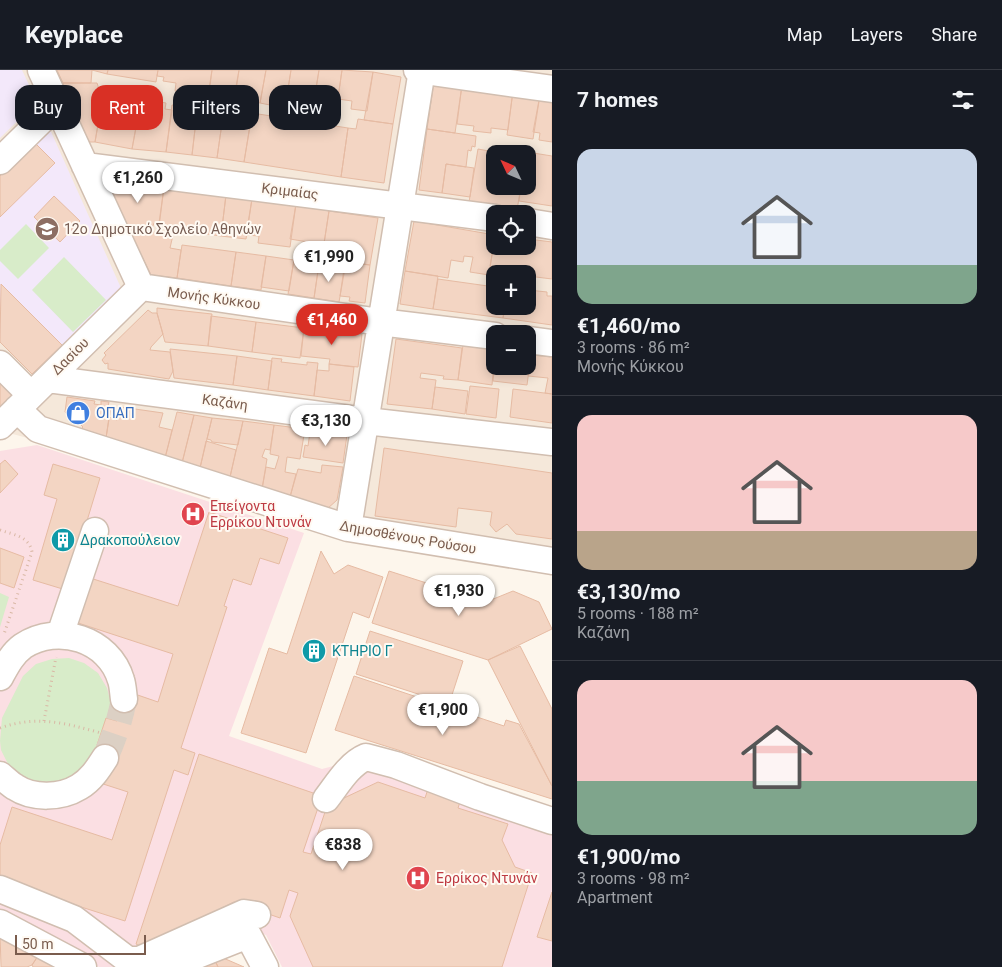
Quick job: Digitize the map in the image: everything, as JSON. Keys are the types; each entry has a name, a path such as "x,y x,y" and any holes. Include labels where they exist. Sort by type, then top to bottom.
{"street":[{"path":"41,70 48,85"},
{"path":"417,70 552,89"},
{"path":"348,528 422,70"},
{"path":"0,160 31,130"},
{"path":"68,130 141,287"},
{"name":"Κριμαίας","path":"85,166 486,217"},
{"path":"536,223 552,226"},
{"name":"Μονής Κύκκου","path":"141,287 380,322 486,335"},
{"name":"Δασίου","path":"24,402 141,287"},
{"path":"536,341 552,343"},
{"name":"Δημοσθένους Ρούσου","path":"0,364 24,402 38,429 348,528 552,561"},
{"name":"Καζάνη","path":"24,402 366,421 552,442"},
{"path":"60,634 95,531"},
{"path":"4,669 22,647 41,638 60,634 80,638 98,647 112,662 121,680 124,699"},
{"path":"0,774 16,788 37,795 59,795 79,787 96,773 103,745"},
{"path":"326,799 361,758 366,757 396,765 552,822"},
{"path":"0,889 74,919 128,960 139,960 244,913 252,925 265,967"},
{"path":"0,923 83,967"},
{"path":"167,967 252,925"}],"path":[{"path":"0,530 24,538 31,544 32,552 4,630 4,669"},
{"path":"44,721 60,634"},
{"path":"0,728 30,721 68,724 103,745"}],"shaded area":[{"path":"0,70 552,70 552,552 329,518 5,432 0,436"},
{"path":"0,70 22,70 29,85 15,85 15,123 0,138"},
{"name":"12ο Δημοτικό Σχολείο Αθηνών","path":"43,130 50,130 121,288 32,374 0,342 0,171"},
{"path":"37,445 304,533 229,736 322,769 356,760 552,821 552,967 282,967 266,935 234,926 144,967 99,967 0,918 0,451"}],"green space":[{"path":"26,224 49,248 18,279 0,261 0,250"},
{"path":"64,257 106,300 73,332 32,290"},
{"path":"0,593 9,597 0,627"},
{"path":"69,658 84,663 98,673 107,688 111,704 109,721 90,763 65,782 33,783 19,775 8,764 1,750 2,718 23,676 36,664 52,659"}],"building":[{"path":"57,70 92,70 91,83 63,83"},
{"path":"92,70 108,70 107,74"},
{"path":"108,70 158,70 156,82 107,74"},
{"path":"158,70 212,70 210,85 176,85 176,83 163,81 164,77 157,76"},
{"path":"212,70 239,70 237,85 210,85"},
{"path":"239,70 266,70 260,103 259,85 236,85"},
{"path":"266,70 291,70 289,85 269,85 269,105 260,103"},
{"path":"291,70 319,70 317,85 289,85"},
{"path":"319,70 342,70 340,85 317,85"},
{"path":"342,70 373,72 367,111 351,109 352,101 341,99 340,85"},
{"path":"373,72 401,77 393,124 364,120"},
{"path":"434,81 462,85 455,133 427,129"},
{"path":"63,83 97,83 98,85 91,85 91,130 97,130 95,142 87,142 81,127 81,85 64,85"},
{"path":"462,85 513,91 508,130 491,128 491,133 473,131 474,126 457,124"},
{"path":"513,91 540,95 533,139 507,135"},
{"path":"540,95 552,97 552,142 539,140 540,133 533,132"},
{"path":"163,102 166,103 165,109 172,110 166,152 132,149 136,130 163,130"},
{"path":"173,105 173,130 195,130 192,155 166,152"},
{"path":"259,114 269,116 269,130 341,130 341,127 348,128 341,177 244,162 249,130 259,130"},
{"path":"358,119 393,124 384,183 341,177 348,128 356,129"},
{"path":"427,129 476,136 475,147 472,146 471,151 468,150 466,167 446,164 442,193 419,190"},
{"path":"97,130 135,130 132,149 95,142"},
{"path":"195,130 221,130 217,158 192,155"},
{"path":"221,130 249,130 244,162 217,158"},
{"path":"32,140 55,163 0,217 0,176 2,174 0,172"},
{"path":"478,149 486,150 486,195 520,195 518,205 487,205 469,202"},
{"path":"536,153 552,156 552,206 519,201 520,195 536,195"},
{"path":"446,164 474,168 470,197 442,193"},
{"path":"108,182 164,187 159,223 154,223 151,231 128,228 107,188"},
{"path":"164,187 226,195 221,236 159,227"},
{"path":"226,195 252,199 246,239 221,236"},
{"path":"54,196 80,221 60,242 34,217"},
{"path":"252,199 296,204 290,247 258,243 259,236 246,235"},
{"path":"296,204 329,211 323,250 307,247 308,242 290,239"},
{"path":"329,211 378,218 370,265 329,259 330,251 323,250"},
{"path":"414,221 486,233 486,255 492,255 490,265 486,265 486,275 470,272 473,257 464,256 463,262 451,260 448,278 405,271"},
{"path":"128,228 173,235 170,248 181,250 177,278 151,275"},
{"path":"536,240 552,242 552,279 536,277 536,265 490,265 492,255 536,255"},
{"path":"182,245 236,252 231,286 177,278"},
{"path":"236,252 266,256 261,290 231,286"},
{"path":"266,256 294,260 289,291 261,287"},
{"path":"294,260 319,264 314,298 288,294"},
{"path":"345,262 370,265 365,303 349,301 350,297 340,296"},
{"path":"319,264 345,268 339,302 314,298"},
{"path":"405,271 438,276 433,309 400,304"},
{"path":"438,279 486,286 486,315 504,315 503,318 433,309"},
{"path":"1,284 62,345 32,374 0,342"},
{"path":"536,291 547,292 547,296 552,296 552,325 503,318 504,315 536,315"},
{"path":"157,308 212,314 208,346 165,342"},
{"path":"148,310 152,313 157,313 163,334 150,350 170,352 173,371 169,379 108,369 108,363 105,364 102,360 106,355 104,353"},
{"path":"211,316 256,322 252,352 208,346"},
{"path":"256,322 304,328 300,358 252,352"},
{"path":"304,328 362,334 358,367 329,364 330,359 301,356"},
{"path":"396,339 462,348 458,380 443,379 444,376 421,373 420,378 436,380 432,409 387,404"},
{"path":"463,345 486,349 486,375 493,375 492,385 458,380"},
{"path":"170,349 237,356 233,385 174,378"},
{"path":"536,355 552,357 552,394 545,393 548,378 528,376 536,375"},
{"path":"237,356 272,361 268,390 233,385"},
{"path":"272,358 282,359 281,362 307,365 307,362 318,363 314,396 268,390"},
{"path":"329,364 354,367 350,401 314,396 317,370 329,371"},
{"path":"0,371 19,390 0,408"},
{"path":"494,375 528,375 527,385 493,381"},
{"path":"470,386 499,389 496,418 466,414"},
{"path":"435,387 468,391 465,414 432,409"},
{"path":"513,389 552,394 552,423 510,417"},
{"path":"67,397 95,401 94,404 101,405 101,401 109,402 108,406 111,407 106,438 81,429 83,427 77,421 75,423 65,412"},
{"path":"121,407 163,413 159,427 172,430 165,458 106,438 109,417 117,420"},
{"path":"177,412 194,415 182,463 165,458"},
{"path":"194,415 212,418 200,468 182,463"},
{"path":"212,418 243,421 238,445 212,442 207,439"},
{"path":"243,421 274,425 270,450 265,449 262,457 267,459 262,489 230,477"},
{"path":"274,425 305,429 300,459 287,457 285,472 296,474 290,497 262,489 266,467 275,469 279,456 270,454"},
{"path":"319,431 347,435 343,463 303,457 305,445 308,446 310,432 319,434"},
{"path":"206,441 236,450 230,477 200,468"},
{"path":"384,448 552,473 552,539 516,534 507,524 496,532 490,525 492,512 458,508 456,527 375,516"},
{"path":"5,460 18,474 0,493 0,464"},
{"name":"Δρακοπούλειον","path":"53,464 100,478 66,590 33,580 57,499 44,495"},
{"path":"322,465 343,467 337,500 327,509 290,497 298,469 321,473"},
{"path":"209,512 288,538 279,564 260,558 251,585 233,579 224,606 227,607 181,748 195,753 188,775 174,770 125,921 0,881 0,845 12,807 112,840 128,792 97,782 108,748 97,745 106,718 117,721 126,691 158,702 173,654 72,621 87,577 178,606"},
{"path":"0,548 24,557 14,588 0,583"},
{"name":"ΚΤΗΡΙΟ Γ","path":"321,551 334,574 348,565 383,577 369,618 353,612 306,753 241,733 269,648 287,654"},
{"path":"389,571 486,602 513,591 539,602 552,629 488,660 372,623"},
{"path":"370,631 463,661 449,704 356,674"},
{"path":"520,646 552,709 552,786 488,660"},
{"path":"354,676 504,726 506,720 519,724 552,786 552,799 335,730"},
{"name":"Ερρίκος Ντυνάν","path":"199,754 322,796 303,852 311,854 327,806 378,782 425,798 428,789 461,799 458,808 508,824 502,840 515,867 532,873 502,967 313,967 290,916 298,893 289,890 280,918 234,902 144,948 136,944"},
{"path":"552,892 552,941 537,937"},
{"path":"0,933 38,956 32,965 27,967 1,967"},
{"path":"38,956 59,967 33,967 32,965"},
{"path":"213,956 221,957 244,967 218,967"},
{"path":"213,956 218,967 188,967"}],"tunnel":[{"path":"105,758 121,714 124,699"}],"place":[{"name":"12ο Δημοτικό Σχολείο Αθηνών","path":"47,229"},
{"name":"ΟΠΑΠ","path":"78,413"},
{"name":"Επείγοντα Ερρίκου Ντυνάν","path":"193,514"},
{"name":"Δρακοπούλειον","path":"63,540"},
{"name":"ΚΤΗΡΙΟ Γ","path":"314,651"},
{"name":"Ερρίκος Ντυνάν","path":"418,878"}]}
